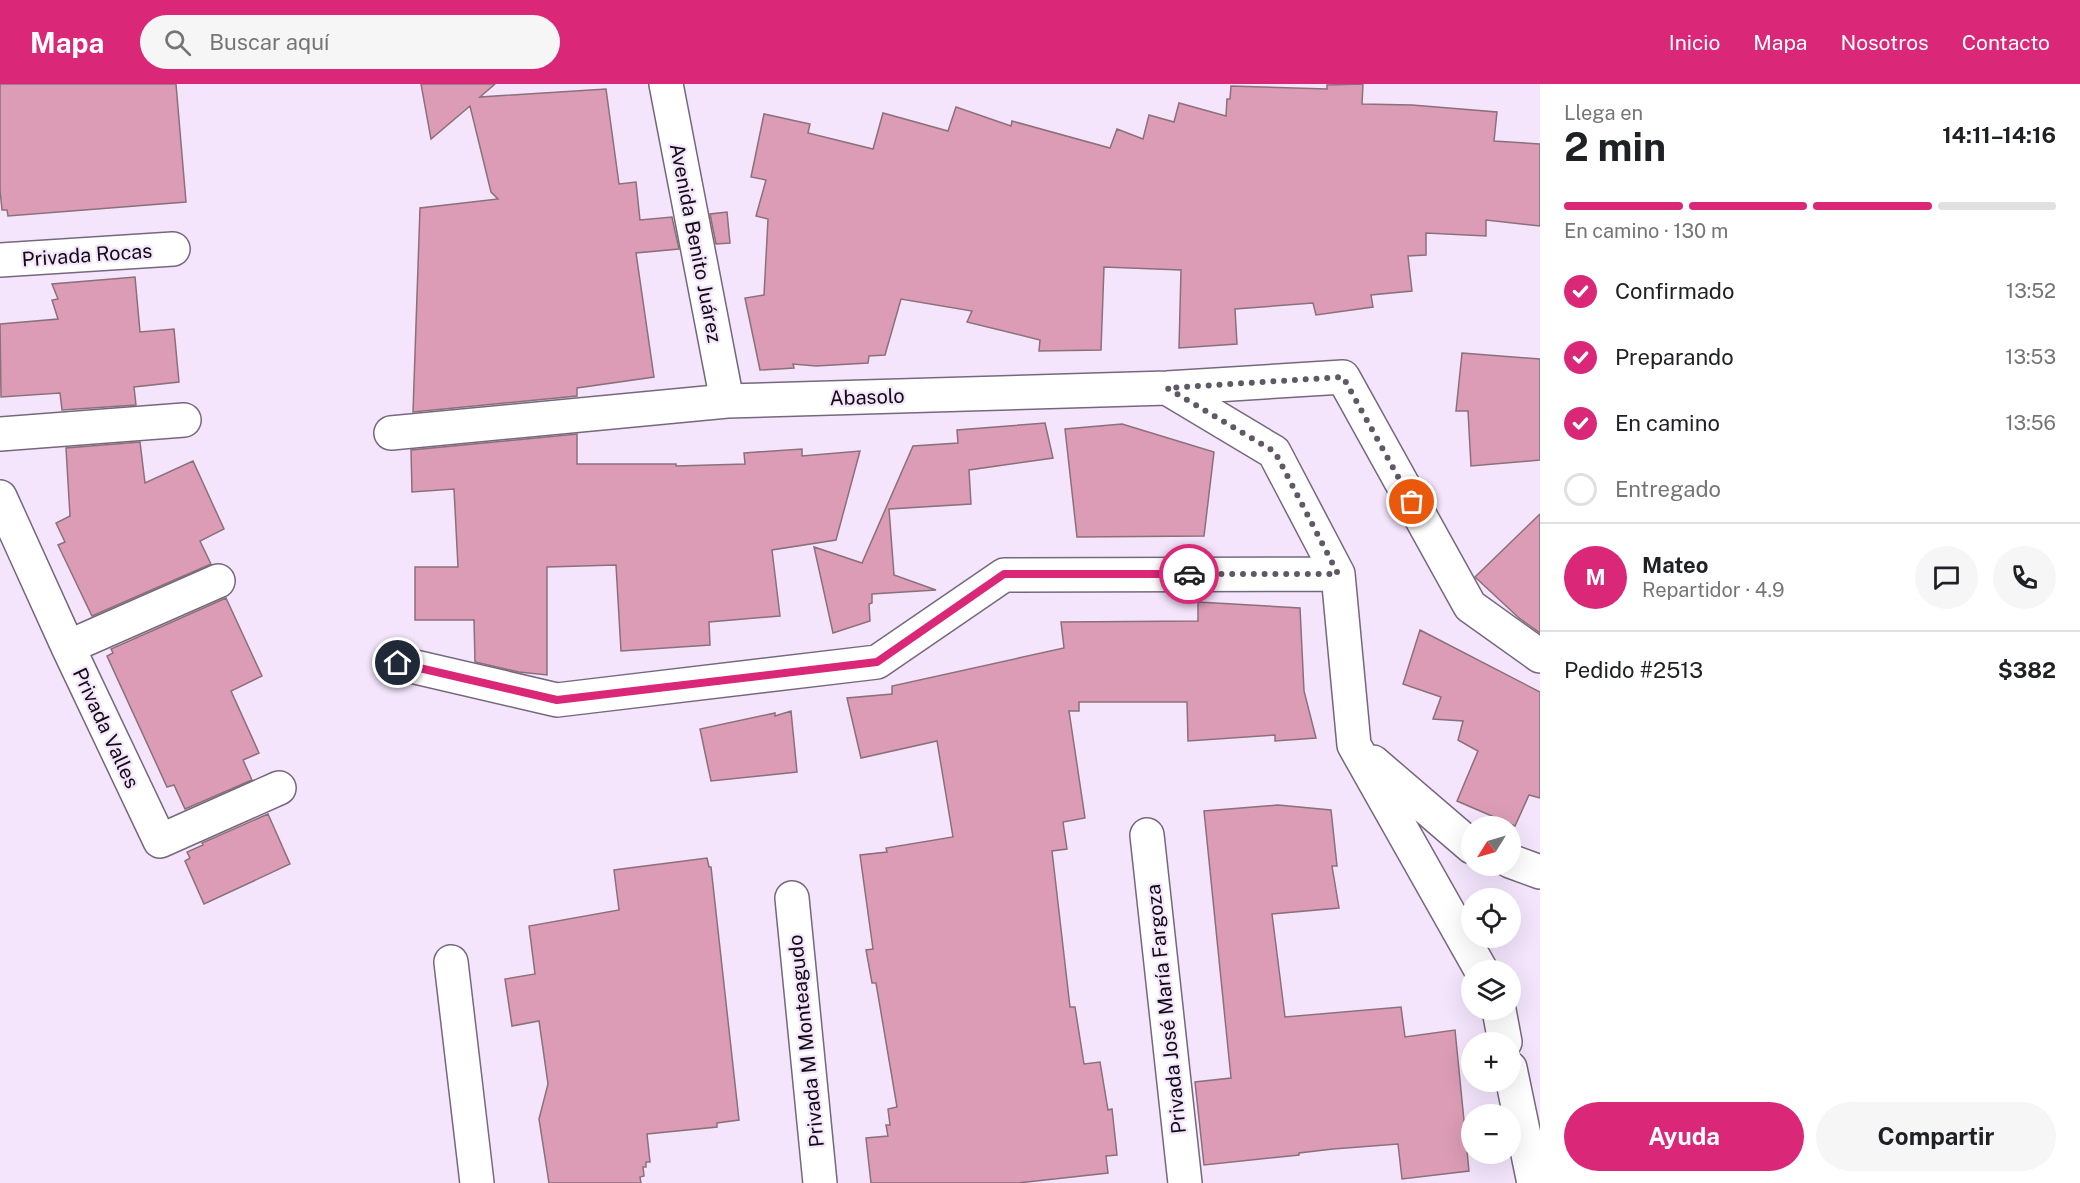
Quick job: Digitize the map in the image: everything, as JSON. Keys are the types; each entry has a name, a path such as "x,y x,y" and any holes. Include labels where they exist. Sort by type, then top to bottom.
{"street":[{"name":"Avenida Benito Juárez","path":"666,84 727,401"},
{"name":"Privada Rocas","path":"0,260 173,249"},
{"name":"Abasolo","path":"391,433 727,401 1167,388 1343,377 1470,606 1540,656"},
{"path":"1167,388 1275,452 1338,574 1354,745 1474,960"},
{"path":"0,434 184,420"},
{"name":"Privada Valles","path":"0,497 160,841 279,788"},
{"path":"398,663 557,700 877,662 1004,574 1338,574"},
{"path":"68,647 218,581"},
{"path":"1354,745 1461,837"},
{"name":"Privada José María Fargoza","path":"1146,835 1185,1183"},
{"path":"1521,865 1540,872"},
{"name":"Privada M Monteagudo","path":"792,898 820,1183"},
{"path":"451,962 477,1183"},
{"path":"1515,1092 1534,1183"}],"building":[{"path":"0,84 176,84 186,202 8,216 7,210 2,210 0,190"},
{"path":"421,84 495,84 480,97 606,89 619,184 636,182 640,220 672,217 679,249 636,253 654,377 577,388 577,396 413,412 420,208 498,199 491,192 470,106 431,139"},
{"path":"1363,84 1362,104 1412,105 1497,112 1494,141 1540,144 1540,226 1486,220 1486,236 1426,233 1426,255 1408,256 1412,291 1371,295 1373,307 1316,315 1313,303 1235,309 1237,344 1179,348 1181,270 1104,267 1101,350 1039,351 1040,340 967,322 972,311 901,299 885,355 869,356 868,363 816,366 793,364 794,368 760,370 745,298 764,295 768,219 756,216 766,180 751,177 764,114 810,124 808,133 873,149 883,113 948,131 956,107 1011,126 1012,121 1110,148 1117,129 1143,139 1149,115 1174,122 1179,103 1226,116 1227,99 1230,99 1231,86 1327,89 1327,85"},
{"path":"727,212 730,243 716,244 710,214"},
{"path":"135,277 140,332 174,329 179,382 134,387 136,405 62,410 60,393 1,397 0,324 58,319 52,300 58,299 52,284"},
{"path":"1462,353 1540,359 1540,460 1471,466 1468,411 1456,411"},
{"path":"1045,423 1053,458 969,470 971,504 889,509 894,575 936,590 872,594 872,603 869,604 870,621 833,633 814,547 862,563 913,446 958,443 957,430"},
{"path":"1122,424 1214,452 1204,536 1077,537 1065,429"},
{"path":"577,434 577,464 676,464 676,466 745,464 744,453 802,449 802,456 860,451 836,540 772,550 780,616 709,622 710,645 621,651 616,565 547,567 547,675 519,672 475,662 474,620 415,620 415,567 458,567 454,489 412,492 411,450"},
{"path":"140,442 145,483 193,461 224,529 200,541 211,564 92,616 58,545 65,542 56,523 70,516 66,448"},
{"path":"1540,514 1540,633 1519,618 1475,577"},
{"path":"226,598 262,676 231,691 259,753 243,760 252,780 185,809 174,785 167,787 107,656 113,653 111,649"},
{"path":"1198,602 1300,608 1304,691 1316,738 1275,741 1275,735 1188,741 1187,702 1079,702 1079,711 1069,711 1085,818 1063,822 1067,849 1052,851 1070,1007 1075,1007 1084,1064 1100,1062 1108,1110 1112,1109 1117,1155 1106,1156 1108,1173 1018,1183 871,1183 866,1138 888,1136 886,1125 890,1125 888,1109 897,1107 876,983 872,983 866,950 873,949 860,855 887,852 886,848 953,837 937,741 861,758 847,698 892,694 892,686 1064,648 1061,622 1198,621"},
{"path":"1420,630 1540,692 1540,798 1529,795 1520,816 1492,816 1457,801 1478,751 1458,740 1463,721 1433,719 1441,697 1403,684"},
{"path":"791,711 797,772 711,781 700,729 775,713 775,716"},
{"path":"1278,805 1331,810 1337,866 1332,866 1339,908 1272,914 1285,1017 1401,1007 1405,1037 1455,1030 1462,1104 1461,1164 1468,1164 1469,1171 1402,1179 1398,1144 1333,1149 1204,1165 1195,1082 1231,1078 1204,811"},
{"path":"268,814 290,864 204,904 185,861 190,858 187,852"},
{"path":"707,858 709,867 711,867 739,1120 717,1123 717,1127 647,1134 650,1162 646,1162 646,1167 643,1167 644,1176 640,1177 641,1183 549,1183 539,1119 548,1084 539,1021 512,1026 505,979 535,974 529,926 619,910 614,870"}],"way so far":[{"path":"1189,574 1338,574 1275,452 1167,388 1343,377 1412,502"}],"route":[{"path":"398,663 557,700 877,662 1004,574 1189,574"}]}
